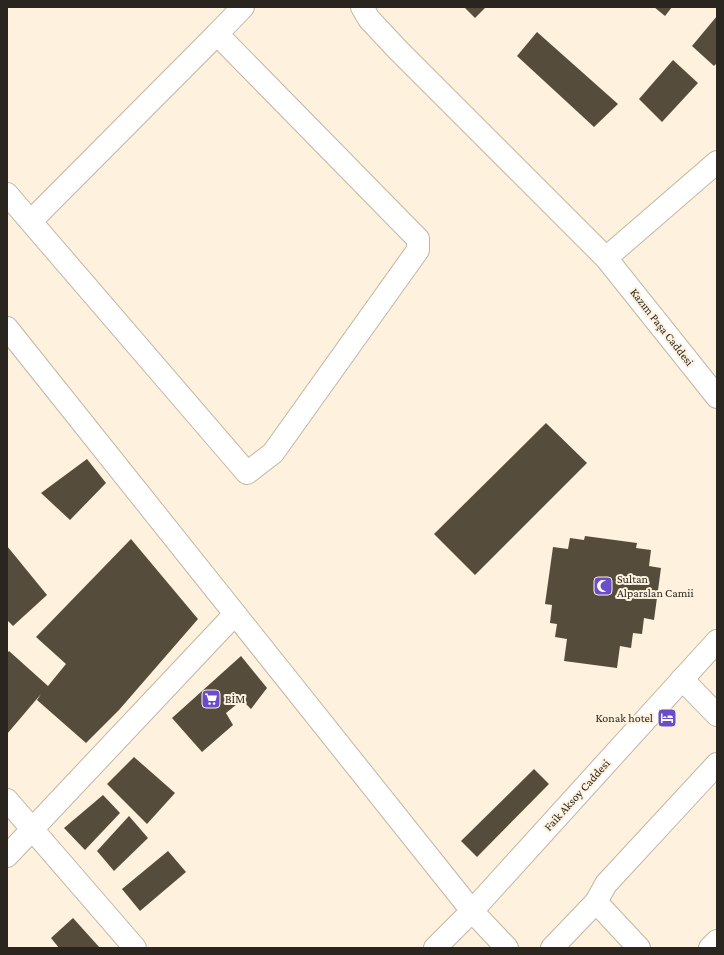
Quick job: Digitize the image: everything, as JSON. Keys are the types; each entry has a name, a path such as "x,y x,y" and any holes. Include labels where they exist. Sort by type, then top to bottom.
{"street":[{"path":"31,221 243,7"},
{"name":"Kazım Paşa Caddesi","path":"362,7 369,19 398,50 606,258 717,397"},
{"path":"7,194 247,473 273,453 418,250 418,239 217,34"},
{"path":"606,258 717,162"},
{"path":"8,333 472,911 507,948"},
{"path":"7,856 235,614"},
{"name":"Faik Aksoy Caddesi","path":"435,948 472,911 717,641"},
{"path":"682,679 717,715"},
{"path":"552,948 596,902 606,884 717,764"},
{"path":"7,800 135,948"},
{"path":"596,902 639,948"},
{"path":"710,948 717,941"}],"building":[{"path":"464,7 486,7 475,18"},
{"path":"654,7 672,7 665,16"},
{"path":"717,16 717,63 714,66 692,46"},
{"path":"537,32 618,104 594,127 517,56"},
{"path":"673,60 698,83 662,122 639,99"},
{"path":"546,423 587,463 475,575 434,534"},
{"path":"87,459 106,483 70,520 41,493"},
{"name":"Sultan Alparslan Camii","path":"585,536 637,543 636,548 651,550 649,566 661,568 654,620 644,618 642,634 633,633 631,648 620,646 617,668 564,661 567,639 555,637 557,624 550,623 552,605 545,604 553,547 568,549 570,538 584,540"},
{"path":"131,539 198,619 119,710 86,743 37,700 41,694 7,734 7,653 9,651 48,686 66,664 36,637"},
{"path":"7,546 47,595 13,626 7,620"},
{"path":"241,656 267,688 251,709 242,700 226,713 233,725 202,752 172,718"},
{"path":"134,757 175,793 147,824 107,784"},
{"path":"534,769 549,784 477,857 461,841"},
{"path":"103,795 120,813 85,850 64,828"},
{"path":"129,816 148,838 114,871 97,851"},
{"path":"168,851 186,872 140,911 122,889"},
{"path":"73,918 100,948 59,948 51,938"}],"place":[{"name":"Sultan Alparslan Camii","path":"603,586"},
{"name":"BİM","path":"211,699"},
{"name":"Konak hotel","path":"667,718"}]}
